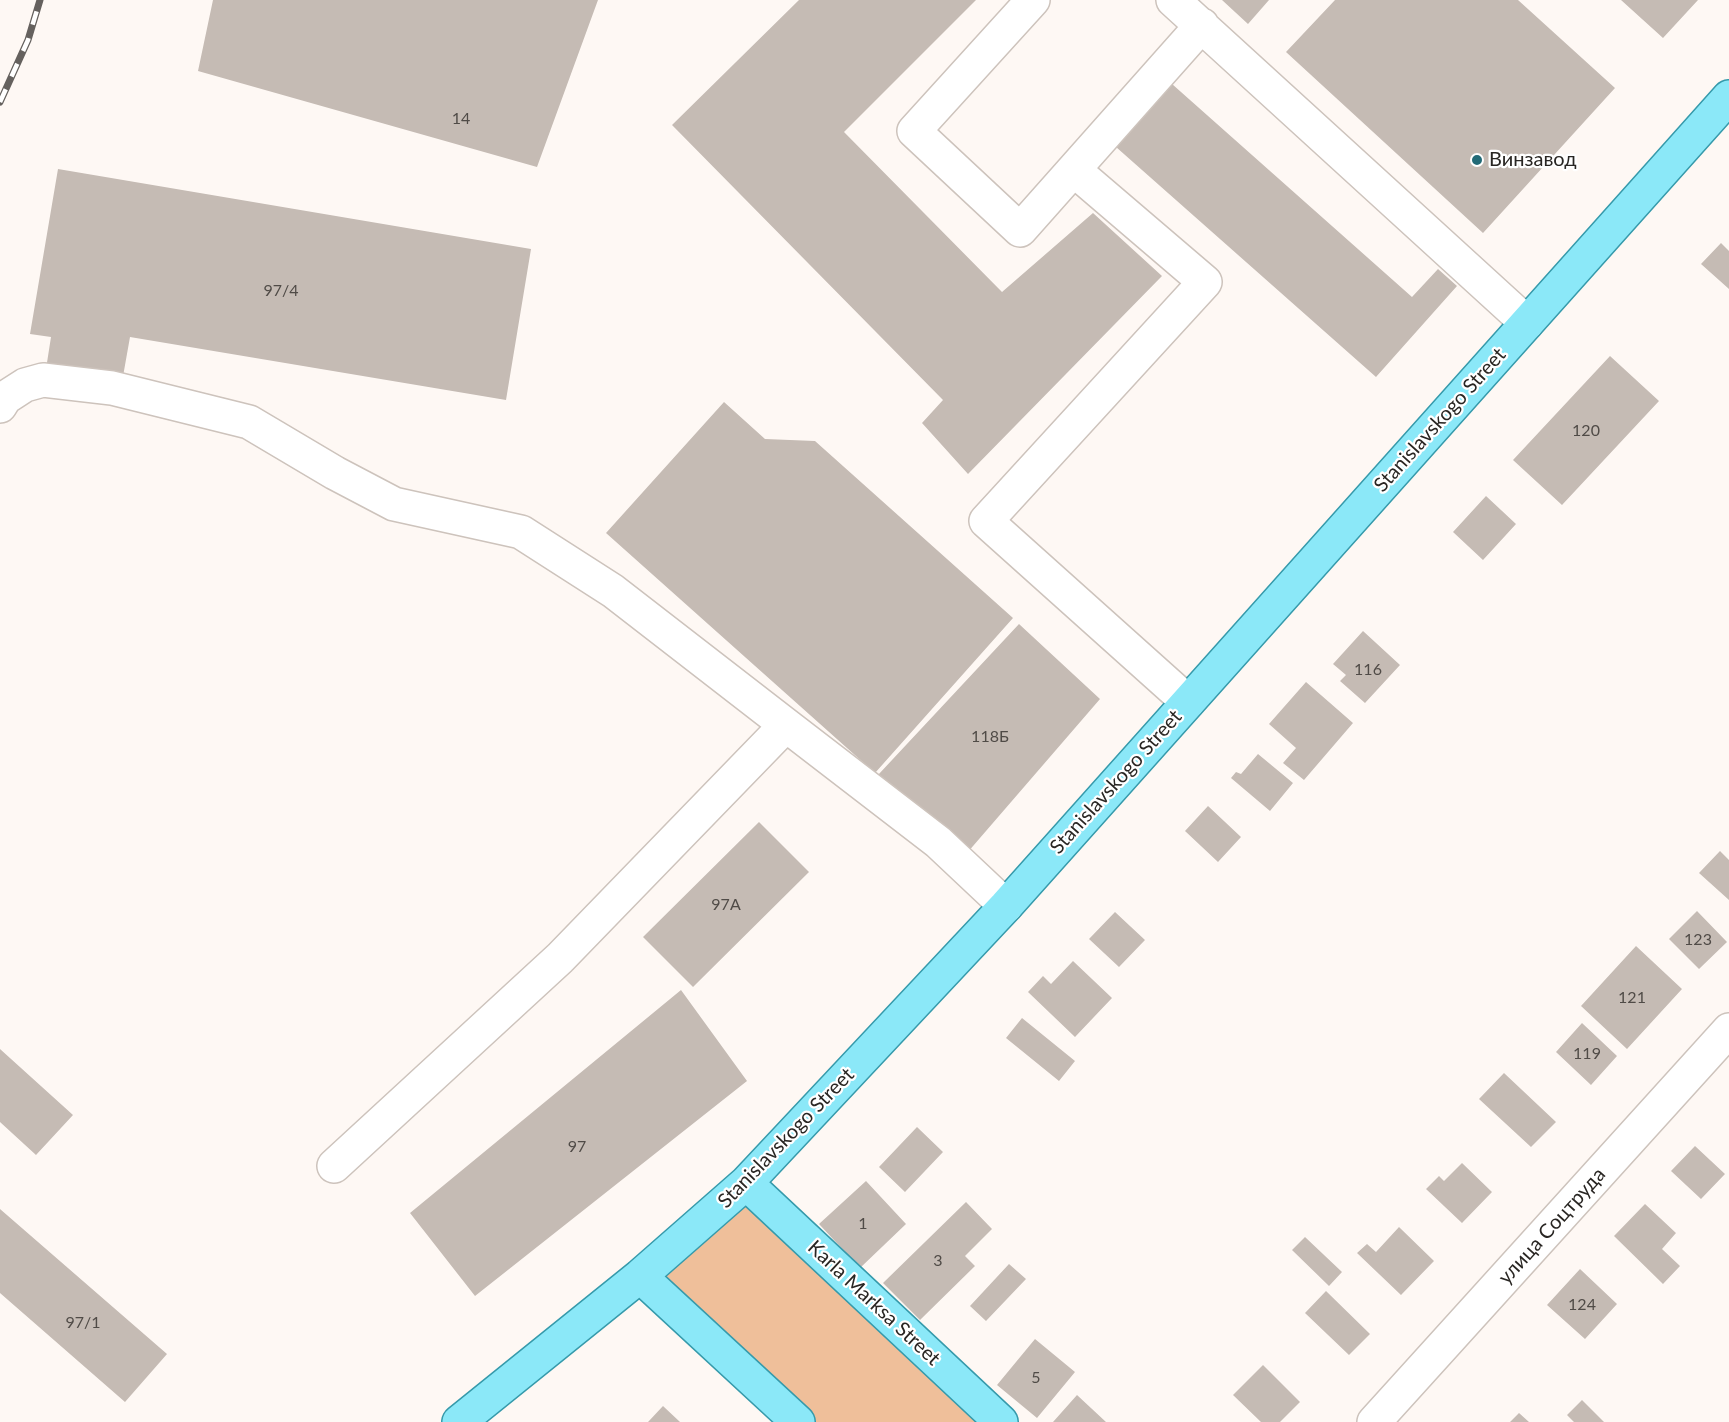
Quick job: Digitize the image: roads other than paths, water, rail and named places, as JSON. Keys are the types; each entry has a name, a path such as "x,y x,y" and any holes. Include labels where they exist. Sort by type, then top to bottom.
{"main road":[{"name":"Stanislavskogo Street","path":"459,1422 640,1276 747,1183 1006,906 1729,97"},
{"name":"Karla Marksa Street","path":"747,1183 1001,1422"},
{"path":"640,1276 798,1422"}],"street":[{"path":"1033,0 914,131 1020,230 1202,25"},
{"path":"1173,0 1527,323"},
{"path":"1074,170 1205,282 986,521 1188,702"},
{"path":"0,406 5,398 25,385 43,380 112,388 249,422 335,473 394,504 521,532 613,591 938,842 1006,906"},
{"path":"334,1166 560,958 786,725"},
{"name":"улица Соцтруда","path":"1374,1422 1729,1030"}],"railway":[{"path":"0,102 28,40 40,0"}],"place":[{"name":"Винзавод","path":"1477,160"}]}
